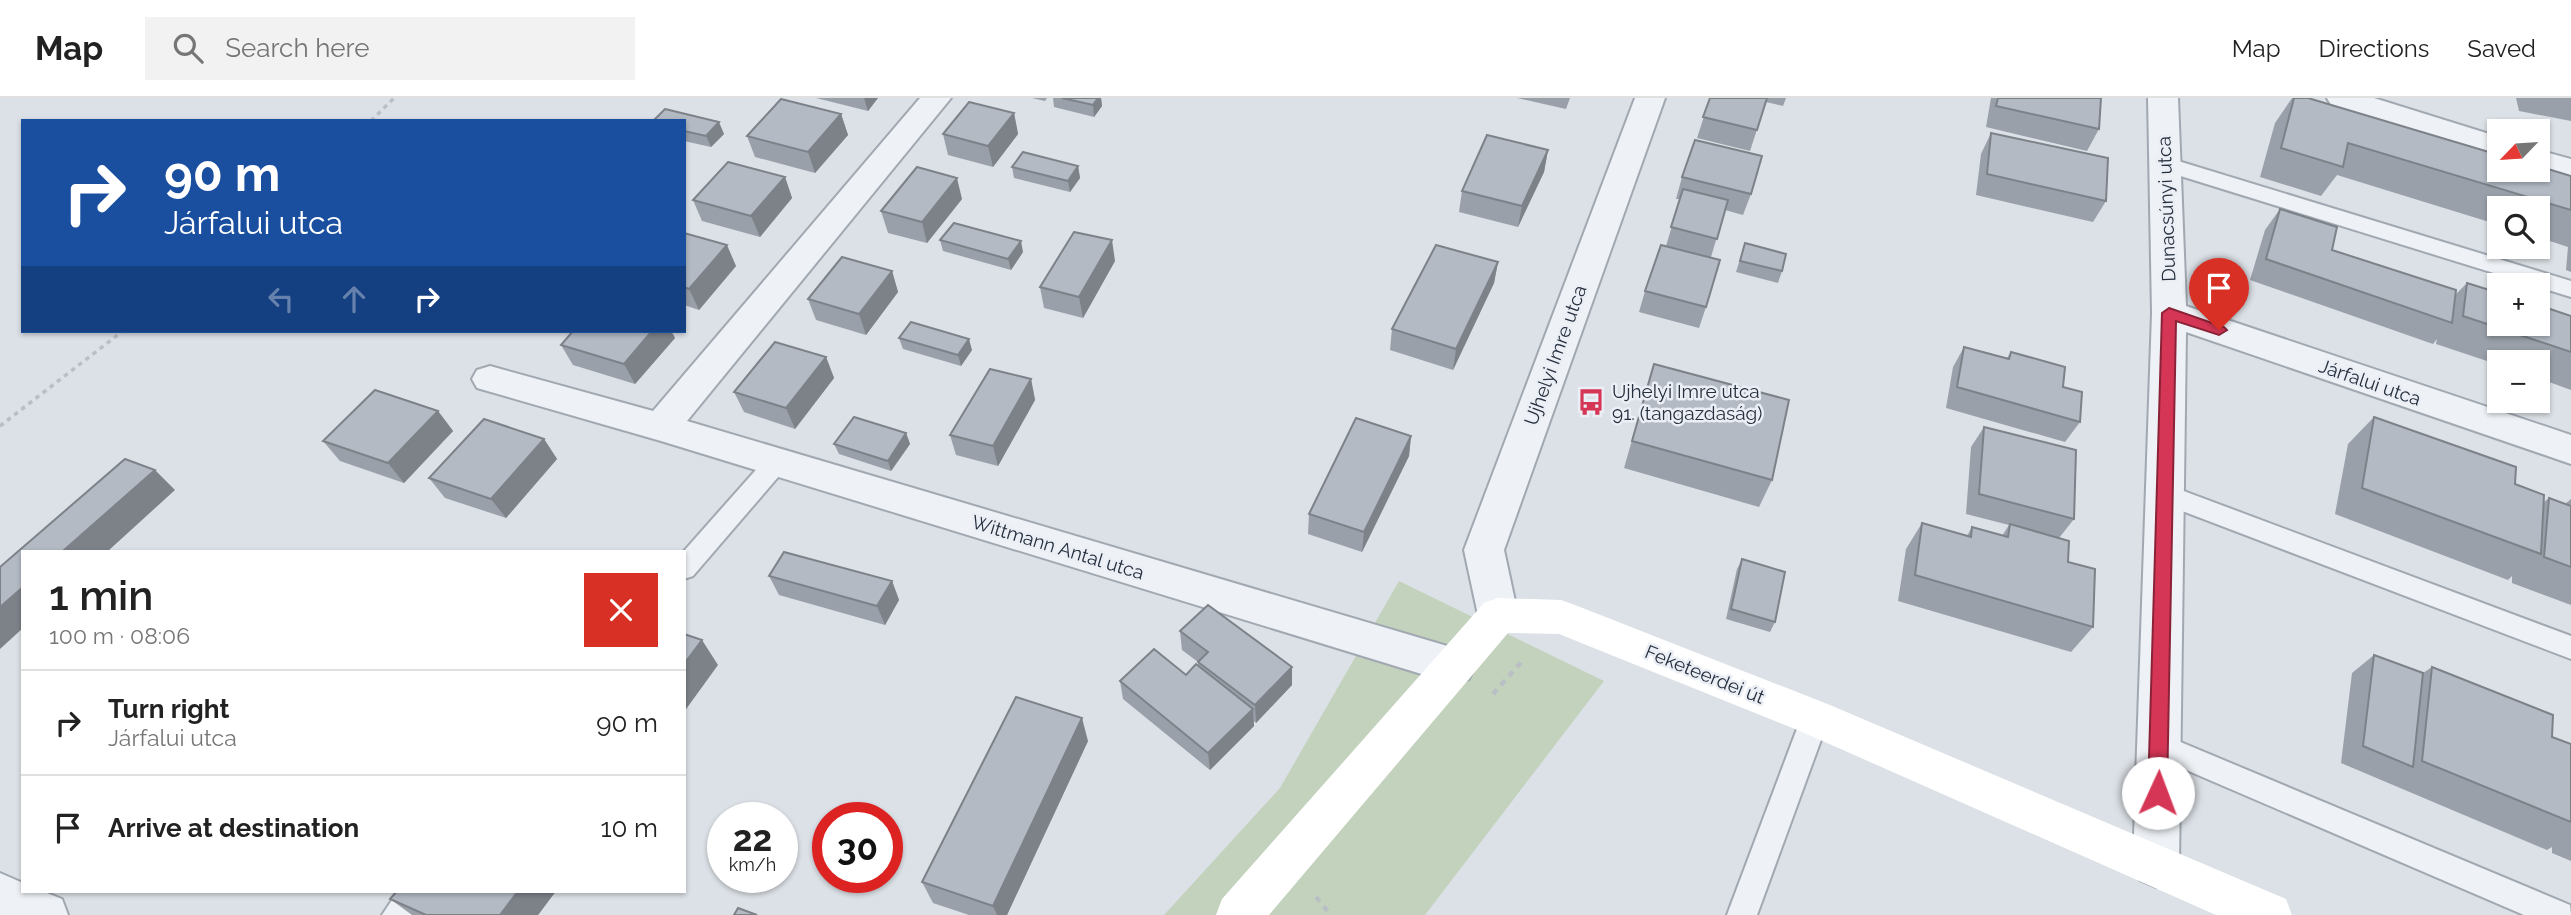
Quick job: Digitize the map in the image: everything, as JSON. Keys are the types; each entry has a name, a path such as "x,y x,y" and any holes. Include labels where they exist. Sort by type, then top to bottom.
{"main road":[{"path":"1239,915 1498,615"},
{"name":"Feketeerdei út","path":"1498,615 1561,618 1815,718 2269,915"}],"street":[{"path":"661,427 936,98"},
{"name":"Ujhelyi Imre utca","path":"1498,615 1484,550 1650,98"},
{"name":"Dunacsúnyi utca","path":"2156,865 2169,313 2163,98"},
{"path":"2342,98 2487,144"},
{"path":"2550,164 2571,170"},
{"name":"Járfalui utca","path":"2169,313 2571,450"},
{"name":"Wittmann Antal utca","path":"490,379 661,427 1454,666"},
{"path":"0,896 45,915"}],"lane":[{"path":"2165,163 2571,289"},
{"path":"686,567 777,462"},
{"path":"2165,494 2571,648"},
{"path":"1742,915 1815,718"},
{"path":"2159,745 2559,915"},
{"path":"397,915 415,893"}],"path":[{"path":"373,119 394,98"},
{"path":"0,426 120,333"}],"green space":[{"path":"1399,581 1604,681 1425,915 1164,915 1280,788"}],"building":[{"path":"1062,98 1098,98 1093,105"},
{"path":"1710,98 1767,98 1757,130 1703,117"},
{"path":"1998,98 2101,98 2099,129 1996,106"},
{"path":"2294,98 2308,98 2487,151 2487,182 2550,182 2550,170 2571,176 2571,210 2550,204 2550,196 2524,196 2348,143 2343,167 2281,148"},
{"path":"781,99 841,114 808,152 747,136"},
{"path":"969,102 1014,113 988,146 943,134"},
{"path":"665,109 719,122 706,136 686,131 686,119 655,119"},
{"path":"1991,133 2108,158 2106,201 1987,174"},
{"path":"1487,135 1548,150 1522,206 1462,191"},
{"path":"1695,140 1762,156 1751,194 1682,177"},
{"path":"1023,152 1078,166 1068,181 1012,167"},
{"path":"728,162 785,177 751,216 693,200"},
{"path":"917,167 957,178 922,222 881,211"},
{"path":"1683,189 1728,200 1717,239 1671,227"},
{"path":"2280,209 2337,227 2332,250 2456,290 2452,323 2266,259"},
{"path":"954,223 1021,241 1008,259 940,240"},
{"path":"1074,232 1112,240 1079,297 1040,287"},
{"path":"686,234 727,245 689,289 686,288"},
{"path":"1745,243 1786,254 1782,271 1740,261"},
{"path":"1436,245 1498,262 1456,349 1392,329"},
{"path":"1661,245 1720,260 1706,307 1645,291"},
{"path":"842,257 892,271 859,314 808,299"},
{"path":"2467,283 2487,289 2487,324 2463,316"},
{"path":"2550,309 2571,316 2571,352 2523,336 2550,336"},
{"path":"911,322 969,339 958,355 899,338"},
{"path":"571,333 650,333 624,364 561,345"},
{"path":"775,342 826,357 786,408 734,392"},
{"path":"1964,347 2009,359 2011,352 2065,367 2063,387 2082,392 2080,422 1957,387"},
{"path":"1654,364 1789,400 1772,480 1632,441"},
{"path":"990,369 1031,379 993,446 950,435"},
{"path":"375,390 438,411 388,463 323,441"},
{"path":"854,417 906,433 888,461 834,444"},
{"path":"2374,417 2516,467 2515,484 2544,495 2541,554 2362,488"},
{"path":"1356,418 1411,436 1364,532 1309,514"},
{"path":"484,419 544,439 491,499 429,478"},
{"path":"1984,427 2076,450 2074,519 1979,494"},
{"path":"125,459 155,470 64,550 21,550 21,589 0,607 0,567"},
{"path":"2549,498 2571,506 2571,567 2544,557"},
{"path":"1922,523 1971,537 1972,527 2008,537 2010,524 2069,541 2068,562 2095,569 2093,627 1915,575"},
{"path":"784,552 892,581 877,606 769,576"},
{"path":"1742,559 1785,572 1775,622 1731,609"},
{"path":"1208,605 1292,667 1255,705 1198,662 1208,652 1180,631"},
{"path":"686,635 702,640 686,661"},
{"path":"1154,649 1186,675 1196,664 1253,709 1208,753 1120,681"},
{"path":"2374,655 2423,673 2413,767 2363,746"},
{"path":"2432,667 2553,715 2552,737 2571,744 2571,822 2422,761"},
{"path":"1016,697 1082,718 993,906 922,882"},
{"path":"395,893 516,893 500,915 426,915 390,899"},
{"path":"738,908 757,915 734,915"}],"place":[{"name":"Ujhelyi Imre utca 91. (tangazdaság)","path":"1591,402"}],"route":[{"path":"2158,793 2169,313 2219,330"}]}
